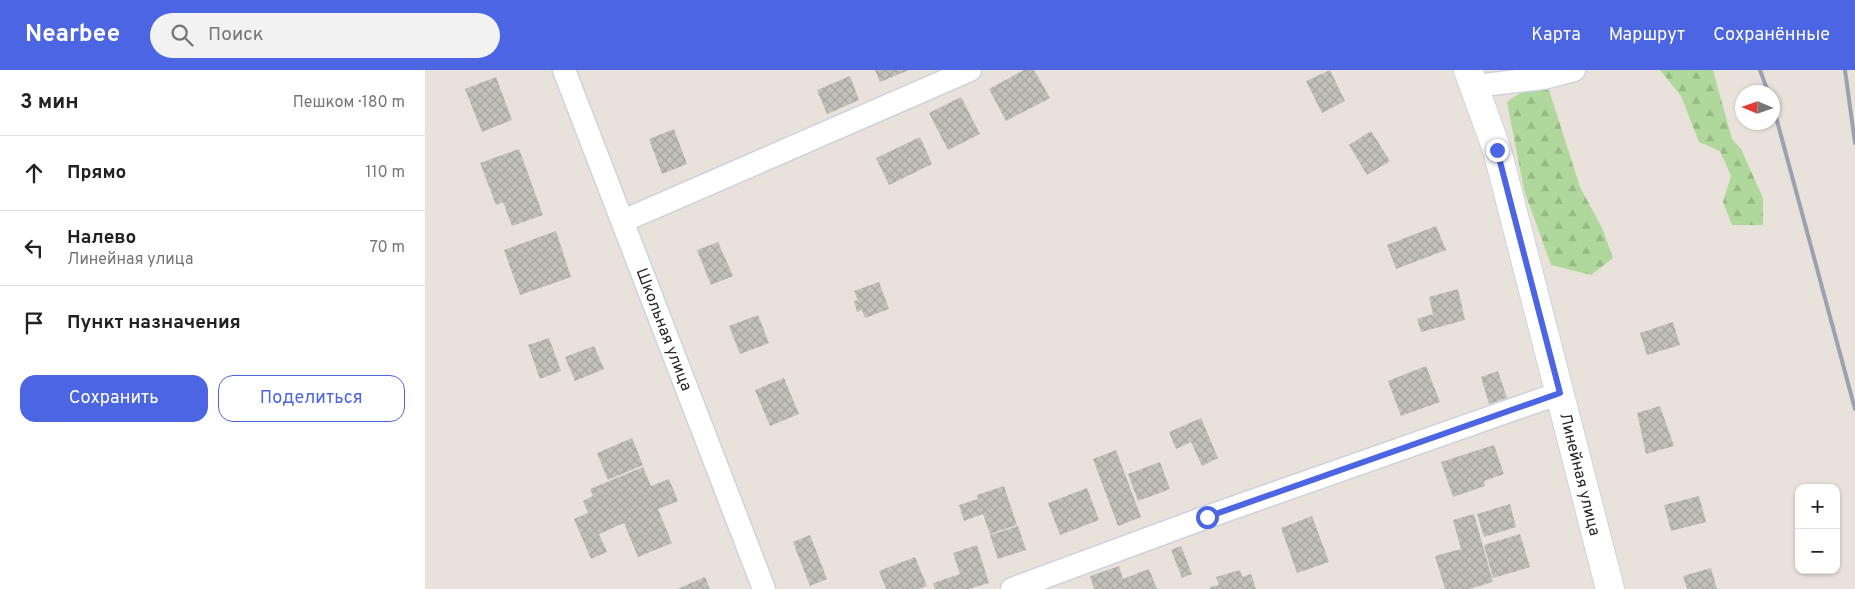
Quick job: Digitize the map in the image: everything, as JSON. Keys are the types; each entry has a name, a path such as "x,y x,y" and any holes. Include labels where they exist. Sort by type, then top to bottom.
{"main road":[{"name":"Линейная улица","path":"1472,78 1497,150 1610,589"}],"street":[{"name":"Школьная улица","path":"565,70 764,589"},
{"path":"623,221 970,70"},
{"path":"1472,78 1543,78 1575,70"},
{"path":"1012,589 1207,517 1560,393"}],"green space":[{"path":"1660,70 1713,70 1732,139 1741,149 1763,198 1763,225 1732,225 1723,202 1731,176 1720,151 1699,142 1681,96"},
{"path":"1527,88 1549,90 1580,187 1602,228 1613,258 1591,275 1551,265 1524,190 1507,102"}],"building":[{"path":"875,70 909,70 880,82"},
{"path":"1024,70 1034,70 1050,98 1006,121 989,89"},
{"path":"1330,70 1345,101 1322,113 1306,81"},
{"path":"850,76 859,100 827,114 817,90"},
{"path":"496,77 512,120 482,132 465,89"},
{"path":"961,97 980,134 948,150 929,113"},
{"path":"674,129 687,164 662,174 649,139"},
{"path":"1371,131 1390,161 1367,175 1349,145"},
{"path":"920,137 932,164 889,185 876,158"},
{"path":"519,149 543,215 512,226 503,202 496,205 480,163"},
{"path":"1436,226 1446,250 1396,269 1387,245"},
{"path":"556,231 571,277 520,295 504,250"},
{"path":"718,242 733,276 711,285 697,250"},
{"path":"879,282 889,309 865,318 862,310 857,312 854,301 857,300 859,303 854,291"},
{"path":"1458,289 1465,320 1421,332 1417,319 1433,314 1429,297"},
{"path":"758,315 769,343 740,354 729,326"},
{"path":"1673,322 1680,345 1647,355 1640,333"},
{"path":"549,338 561,371 540,379 528,345"},
{"path":"594,346 604,369 575,381 565,357"},
{"path":"1426,366 1440,402 1401,416 1388,381"},
{"path":"1498,371 1507,398 1489,404 1481,377"},
{"path":"784,378 799,414 770,426 755,390"},
{"path":"1660,406 1674,446 1646,454 1637,413"},
{"path":"1201,418 1218,458 1202,466 1191,442 1176,449 1169,432"},
{"path":"632,438 643,465 608,480 597,453"},
{"path":"1494,445 1504,474 1484,481 1485,486 1453,497 1441,462"},
{"path":"1116,450 1141,517 1118,526 1093,459"},
{"path":"1160,462 1170,489 1138,501 1128,474"},
{"path":"643,467 651,486 669,479 678,501 658,509 672,543 638,557 624,523 599,534 607,552 591,559 574,519 588,513 583,501 593,496 590,489"},
{"path":"1004,486 1017,525 990,534 983,514 964,521 959,505 978,499 977,495"},
{"path":"1087,488 1099,520 1060,535 1048,503"},
{"path":"1699,496 1706,522 1671,531 1664,505"},
{"path":"1510,504 1516,527 1484,537 1477,514"},
{"path":"1474,514 1493,582 1469,589 1445,589 1435,556 1461,549 1453,520"},
{"path":"1312,516 1329,562 1297,573 1281,528"},
{"path":"1018,526 1026,550 998,559 990,535"},
{"path":"1520,534 1530,567 1493,578 1484,545"},
{"path":"810,535 827,579 810,586 793,542"},
{"path":"977,545 989,583 969,589 935,589 933,583 960,574 953,553"},
{"path":"1181,546 1192,574 1182,578 1171,550"},
{"path":"915,557 927,586 919,589 886,589 879,571"},
{"path":"1119,566 1123,579 1149,569 1157,589 1094,589 1090,576"},
{"path":"1711,568 1717,589 1687,589 1683,576"},
{"path":"1240,570 1242,577 1251,574 1256,589 1210,589 1210,587 1219,585 1216,577"},
{"path":"705,577 710,589 677,589"}],"railway":[{"path":"1760,70 1765,85"},
{"path":"1845,70 1855,143"},
{"path":"1779,130 1855,409"}],"route":[{"path":"1207,517 1560,393 1497,150"}]}
